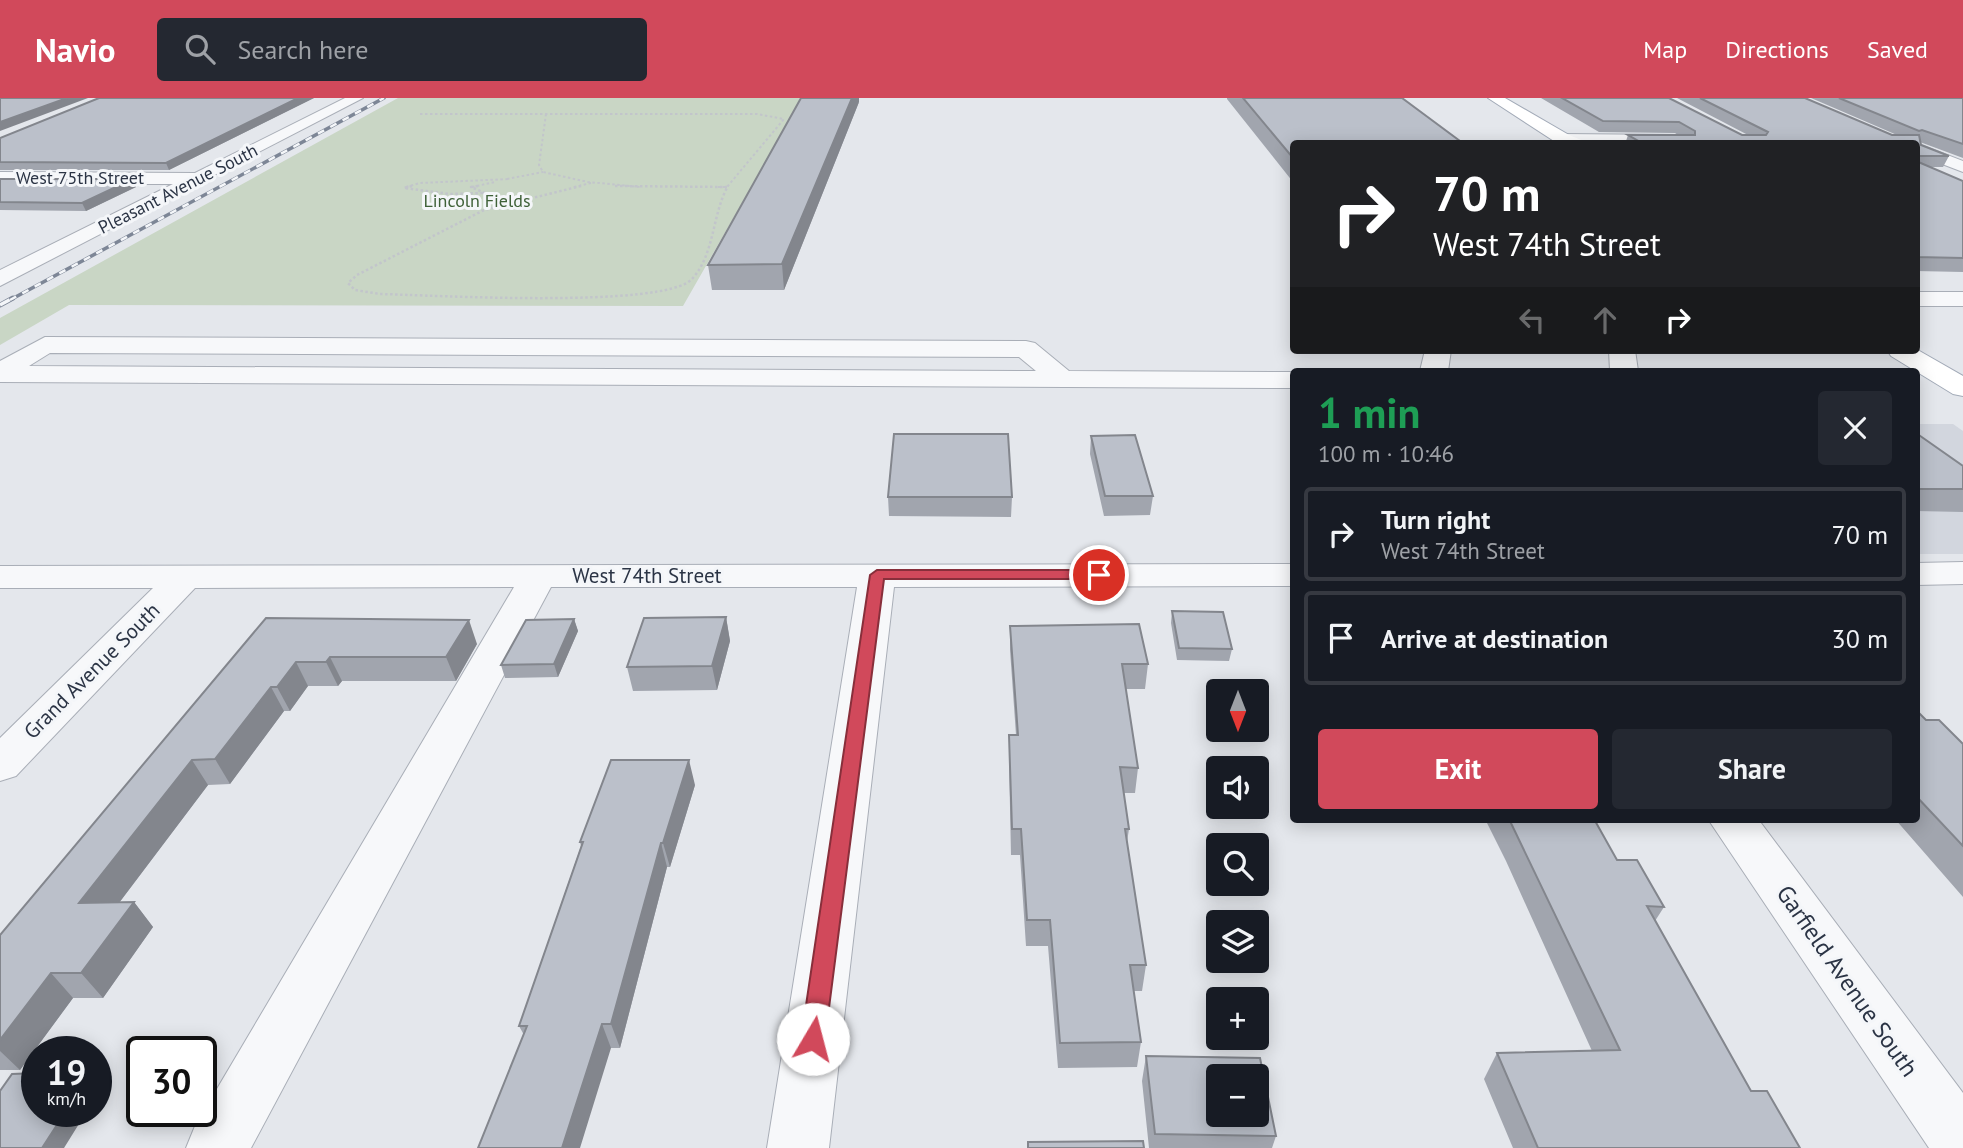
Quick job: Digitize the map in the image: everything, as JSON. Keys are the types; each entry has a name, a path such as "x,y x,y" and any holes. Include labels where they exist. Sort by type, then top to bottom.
{"main road":[{"path":"1495,98 1559,140"},
{"path":"1907,354 1963,388"}],"street":[{"name":"Pleasant Avenue South","path":"0,279 356,98"},
{"path":"1920,151 1963,167"},
{"name":"West 75th Street","path":"0,178 202,178"},
{"path":"1940,178 1963,178"},
{"path":"1920,299 1963,299"},
{"path":"0,373 1290,380"},
{"path":"1920,574 1963,573"},
{"path":"798,1148 877,575"},
{"name":"West 74th Street","path":"0,577 1290,575"},
{"path":"217,1148 539,576"},
{"name":"Grand Avenue South","path":"0,765 184,578"},
{"name":"Garfield Avenue South","path":"1735,823 1963,1144"}],"path":[{"path":"420,114 757,114 784,119 774,138 728,187 706,253 688,283 673,291 635,295 380,293 355,290 348,283 357,275 484,210 592,183"},
{"path":"543,172 539,165 546,114"},
{"path":"508,204 471,187 543,172 592,183 678,189 728,187"},
{"path":"484,193 450,194 410,191 404,188 419,183 510,179"}],"shaded area":[{"path":"1920,424 1953,424 1963,431 1963,554 1920,554"}],"green space":[{"name":"Lincoln Fields","path":"398,98 802,98 683,306 69,305 0,345 0,318"}],"building":[{"path":"0,98 67,98 0,122"},
{"path":"99,98 298,98 166,163 0,162 0,138"},
{"path":"801,98 852,98 782,264 708,265"},
{"path":"1243,98 1402,98 1459,140 1290,140 1290,154"},
{"path":"1562,98 1669,98 1742,135 1766,135 1768,132 1700,98 1805,98 1892,135 1919,135 1920,140 1637,140 1628,135 1695,135 1695,131 1679,122 1603,121"},
{"path":"1839,98 1963,98 1963,144 1919,131"},
{"path":"1920,140 1921,145 1949,156 1920,156"},
{"path":"1920,163 1963,181 1963,258 1920,257"},
{"path":"0,179 133,179 82,203 0,202"},
{"path":"894,434 1008,434 1012,497 888,497"},
{"path":"1135,435 1153,496 1105,496 1091,436"},
{"path":"1920,436 1963,466 1963,489 1920,489"},
{"path":"1172,611 1223,612 1232,649 1179,648"},
{"path":"726,617 712,666 627,667 644,618"},
{"path":"266,618 469,620 446,657 330,657 326,662 296,662 277,687 271,687 215,759 192,760 79,903 134,902 81,973 51,973 0,1040 0,935"},
{"path":"574,619 554,664 501,665 526,620"},
{"path":"1139,624 1148,664 1122,664 1138,768 1120,767 1129,829 1125,829 1146,965 1130,965 1141,1042 1060,1043 1050,920 1027,920 1021,829 1012,829 1009,735 1018,735 1010,626"},
{"path":"1920,714 1926,720 1939,720 1963,744 1963,846 1920,800"},
{"path":"611,760 689,760 661,843 611,1024 602,1024 562,1148 478,1148 527,1026 519,1026 583,842 580,842"},
{"path":"1511,823 1596,823 1617,860 1637,860 1664,907 1647,906 1751,1091 1767,1091 1800,1148 1538,1148 1497,1053 1620,1050"},
{"path":"1146,1056 1260,1058 1261,1064 1206,1064 1206,1127 1269,1127 1269,1102 1276,1136 1155,1134"},
{"path":"12,1074 21,1074 21,1127 56,1127 42,1148 0,1148 0,1091"},
{"path":"1143,1141 1144,1148 1028,1148 1028,1142"}],"railway":[{"path":"10,300 384,98"},
{"path":"0,305 13,298"}],"route":[{"path":"813,1039 877,575 1099,575"}]}
